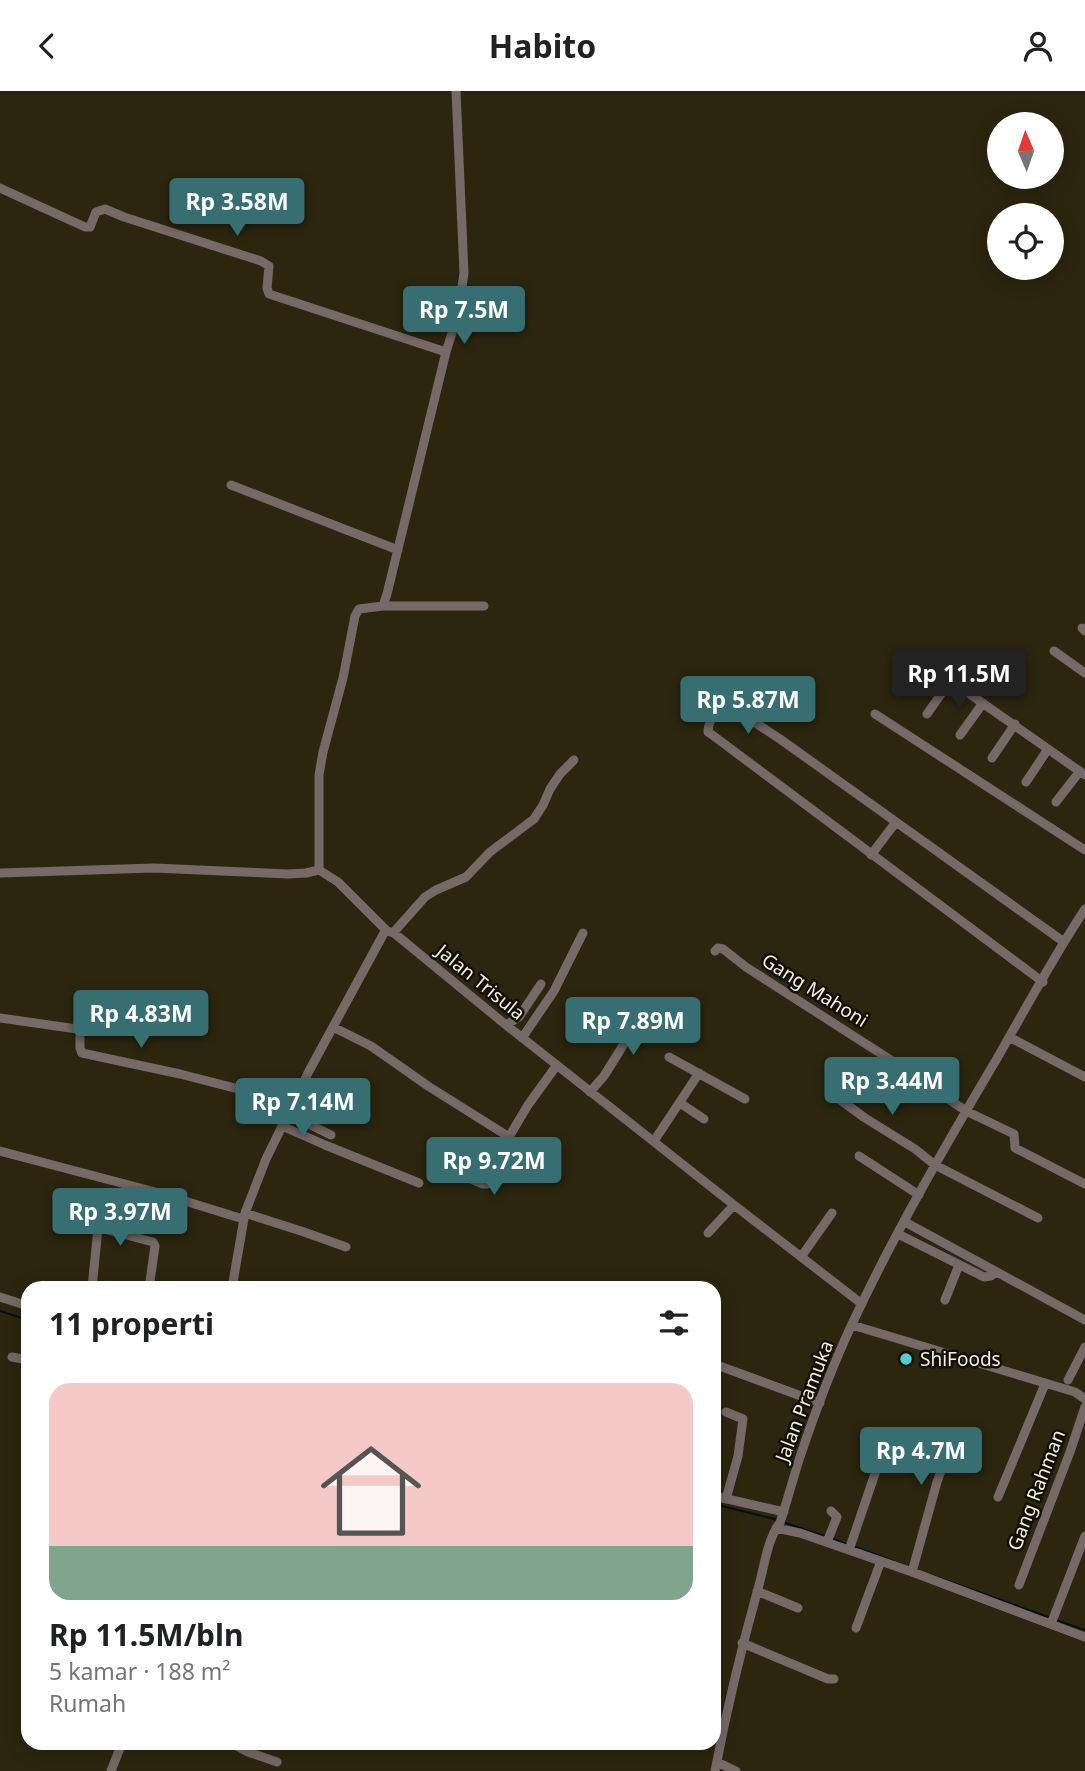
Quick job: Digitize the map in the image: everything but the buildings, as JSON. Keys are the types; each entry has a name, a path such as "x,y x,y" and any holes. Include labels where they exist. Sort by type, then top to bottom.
{"street":[{"path":"385,601 446,352 458,314 464,273 456,91"},
{"path":"0,188 85,227 90,227 96,212 105,209 261,261 269,266 269,294 446,352"},
{"path":"231,485 398,550"},
{"path":"0,873 155,868 288,874 319,870 319,775 355,616 359,609 385,601 484,606"},
{"path":"1054,651 1085,673"},
{"path":"960,735 1004,658"},
{"path":"928,714 949,679 1083,773 1056,802"},
{"path":"1042,982 708,732 709,723 720,707 727,705 780,739 1064,942"},
{"path":"875,714 1085,850"},
{"path":"992,758 1015,725"},
{"path":"1026,782 1048,749"},
{"path":"233,1281 244,1216 266,1159 384,933 390,932 409,917 425,897 466,877 490,852 534,819 560,774 574,760"},
{"path":"871,855 897,822"},
{"name":"Jalan Trisula","path":"319,870 338,882 390,932 522,1038 862,1304"},
{"name":"Jalan Pramuka","path":"721,1725 757,1591 800,1456 852,1325 935,1165 1085,909"},
{"path":"522,1038 554,991 583,933"},
{"name":"Gang Mahoni","path":"715,951 718,948 723,949 746,967 886,1056 966,1111 1014,1134 1015,1148 1085,1184"},
{"path":"506,1025 519,1017 541,984"},
{"path":"590,1092 604,1076 650,1002"},
{"path":"0,1019 77,1029 80,1031 82,1053 180,1074 293,1103"},
{"path":"333,1027 371,1046 509,1137"},
{"path":"1013,1031 1085,1077"},
{"path":"670,1057 745,1099"},
{"path":"442,1167 487,1184 509,1137 557,1065"},
{"path":"654,1141 699,1073"},
{"path":"831,1093 935,1165 1038,1218"},
{"path":"680,1103 704,1119"},
{"path":"288,1114 331,1135"},
{"path":"282,1126 419,1183"},
{"path":"0,1151 304,1232 346,1248"},
{"path":"859,1156 919,1195"},
{"path":"708,1233 734,1205"},
{"path":"801,1257 832,1213"},
{"path":"73,1221 149,1240 155,1244 150,1281"},
{"path":"905,1222 1085,1320"},
{"path":"93,1281 98,1228"},
{"path":"898,1234 984,1277 996,1272"},
{"path":"944,1300 959,1265"},
{"path":"0,1297 21,1304"},
{"path":"852,1325 1075,1392 1085,1399"},
{"path":"1068,1380 1085,1347"},
{"path":"12,1357 21,1359"},
{"path":"721,1367 820,1403"},
{"path":"998,1497 1045,1384"},
{"name":"Gang Rahman","path":"1019,1585 1085,1407"},
{"path":"726,1412 743,1419 738,1455 726,1499"},
{"path":"913,1568 947,1454 950,1450 957,1450"},
{"path":"851,1545 880,1459"},
{"path":"721,1498 781,1520 800,1533 851,1545 881,1561 913,1568 1052,1620 1085,1637"},
{"path":"829,1538 836,1517 831,1511"},
{"path":"1052,1620 1085,1536"},
{"path":"856,1628 881,1561"},
{"path":"757,1591 798,1608"},
{"path":"742,1643 828,1679 834,1679"},
{"path":"111,1771 119,1750"},
{"path":"244,1750 277,1762"},
{"path":"716,1767 736,1771"}],"waterway":[{"path":"0,1311 21,1318"},
{"path":"721,1506 778,1520"},
{"path":"783,1522 824,1536"},
{"path":"833,1539 847,1544"},
{"path":"856,1547 893,1561"},
{"path":"931,1575 1051,1618"},
{"path":"1056,1620 1085,1630"}],"place":[{"name":"ShiFoods","path":"906,1359"}]}
